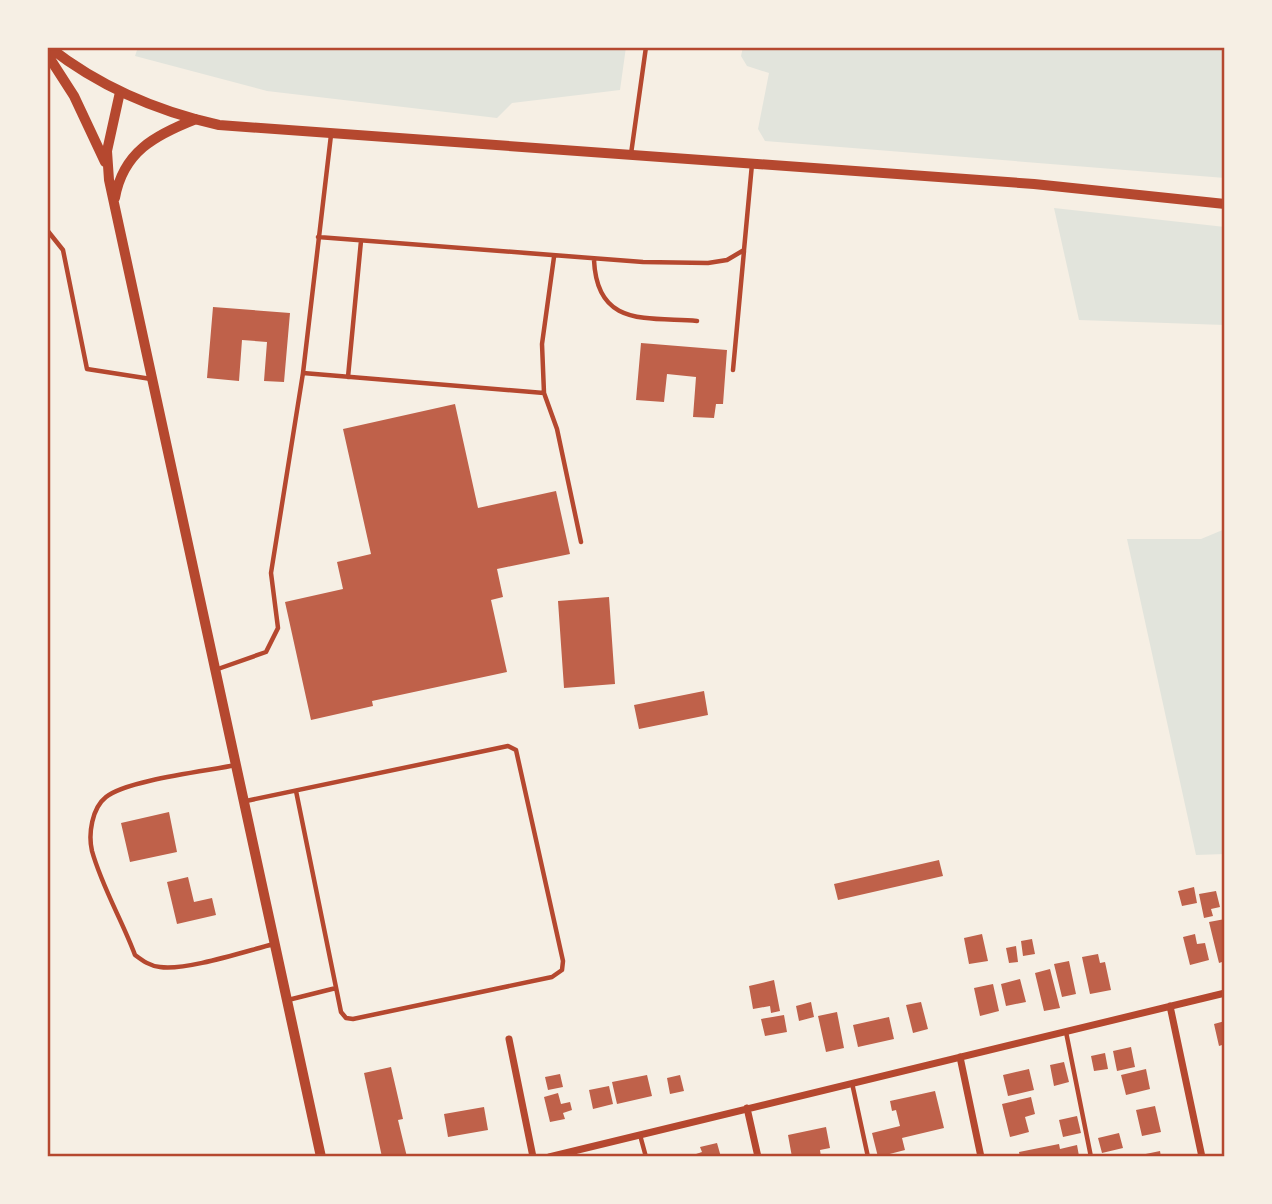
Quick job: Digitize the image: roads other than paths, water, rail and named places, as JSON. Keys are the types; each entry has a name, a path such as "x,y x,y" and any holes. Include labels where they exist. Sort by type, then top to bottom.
{"street":[{"path":"49,47 120,92 196,120 219,125 1034,184 1225,204"},
{"path":"47,54 74,96 107,165 321,1157"},
{"path":"107,165 111,122 120,92"},
{"path":"114,204 118,180 137,151 152,139 196,120"},
{"path":"549,1157 1225,993"},
{"path":"1170,1006 1202,1157"},
{"path":"509,1039 533,1157"},
{"path":"960,1057 981,1157"},
{"path":"747,1108 758,1157"}],"lane":[{"path":"631,155 646,47"},
{"path":"215,670 266,652 278,628 271,573 303,373 331,134"},
{"path":"733,370 752,164"},
{"path":"47,230 62,250 88,369 152,379"},
{"path":"318,237 594,260 708,263 727,260 744,250"},
{"path":"348,377 361,241"},
{"path":"554,257 542,344 544,393 557,429 581,542"},
{"path":"594,260 597,288 612,309 625,315 696,321"},
{"path":"303,373 544,393"},
{"path":"244,802 508,746 516,750 563,961 562,970 552,977 353,1019 346,1018 341,1012 296,791"},
{"path":"236,765 142,784 108,795 100,803 91,825 91,848 135,955 145,962 160,967 181,965 275,944"},
{"path":"287,1000 336,988"},
{"path":"1066,1032 1091,1157"},
{"path":"852,1083 868,1157"},
{"path":"640,1135 646,1157"}]}
